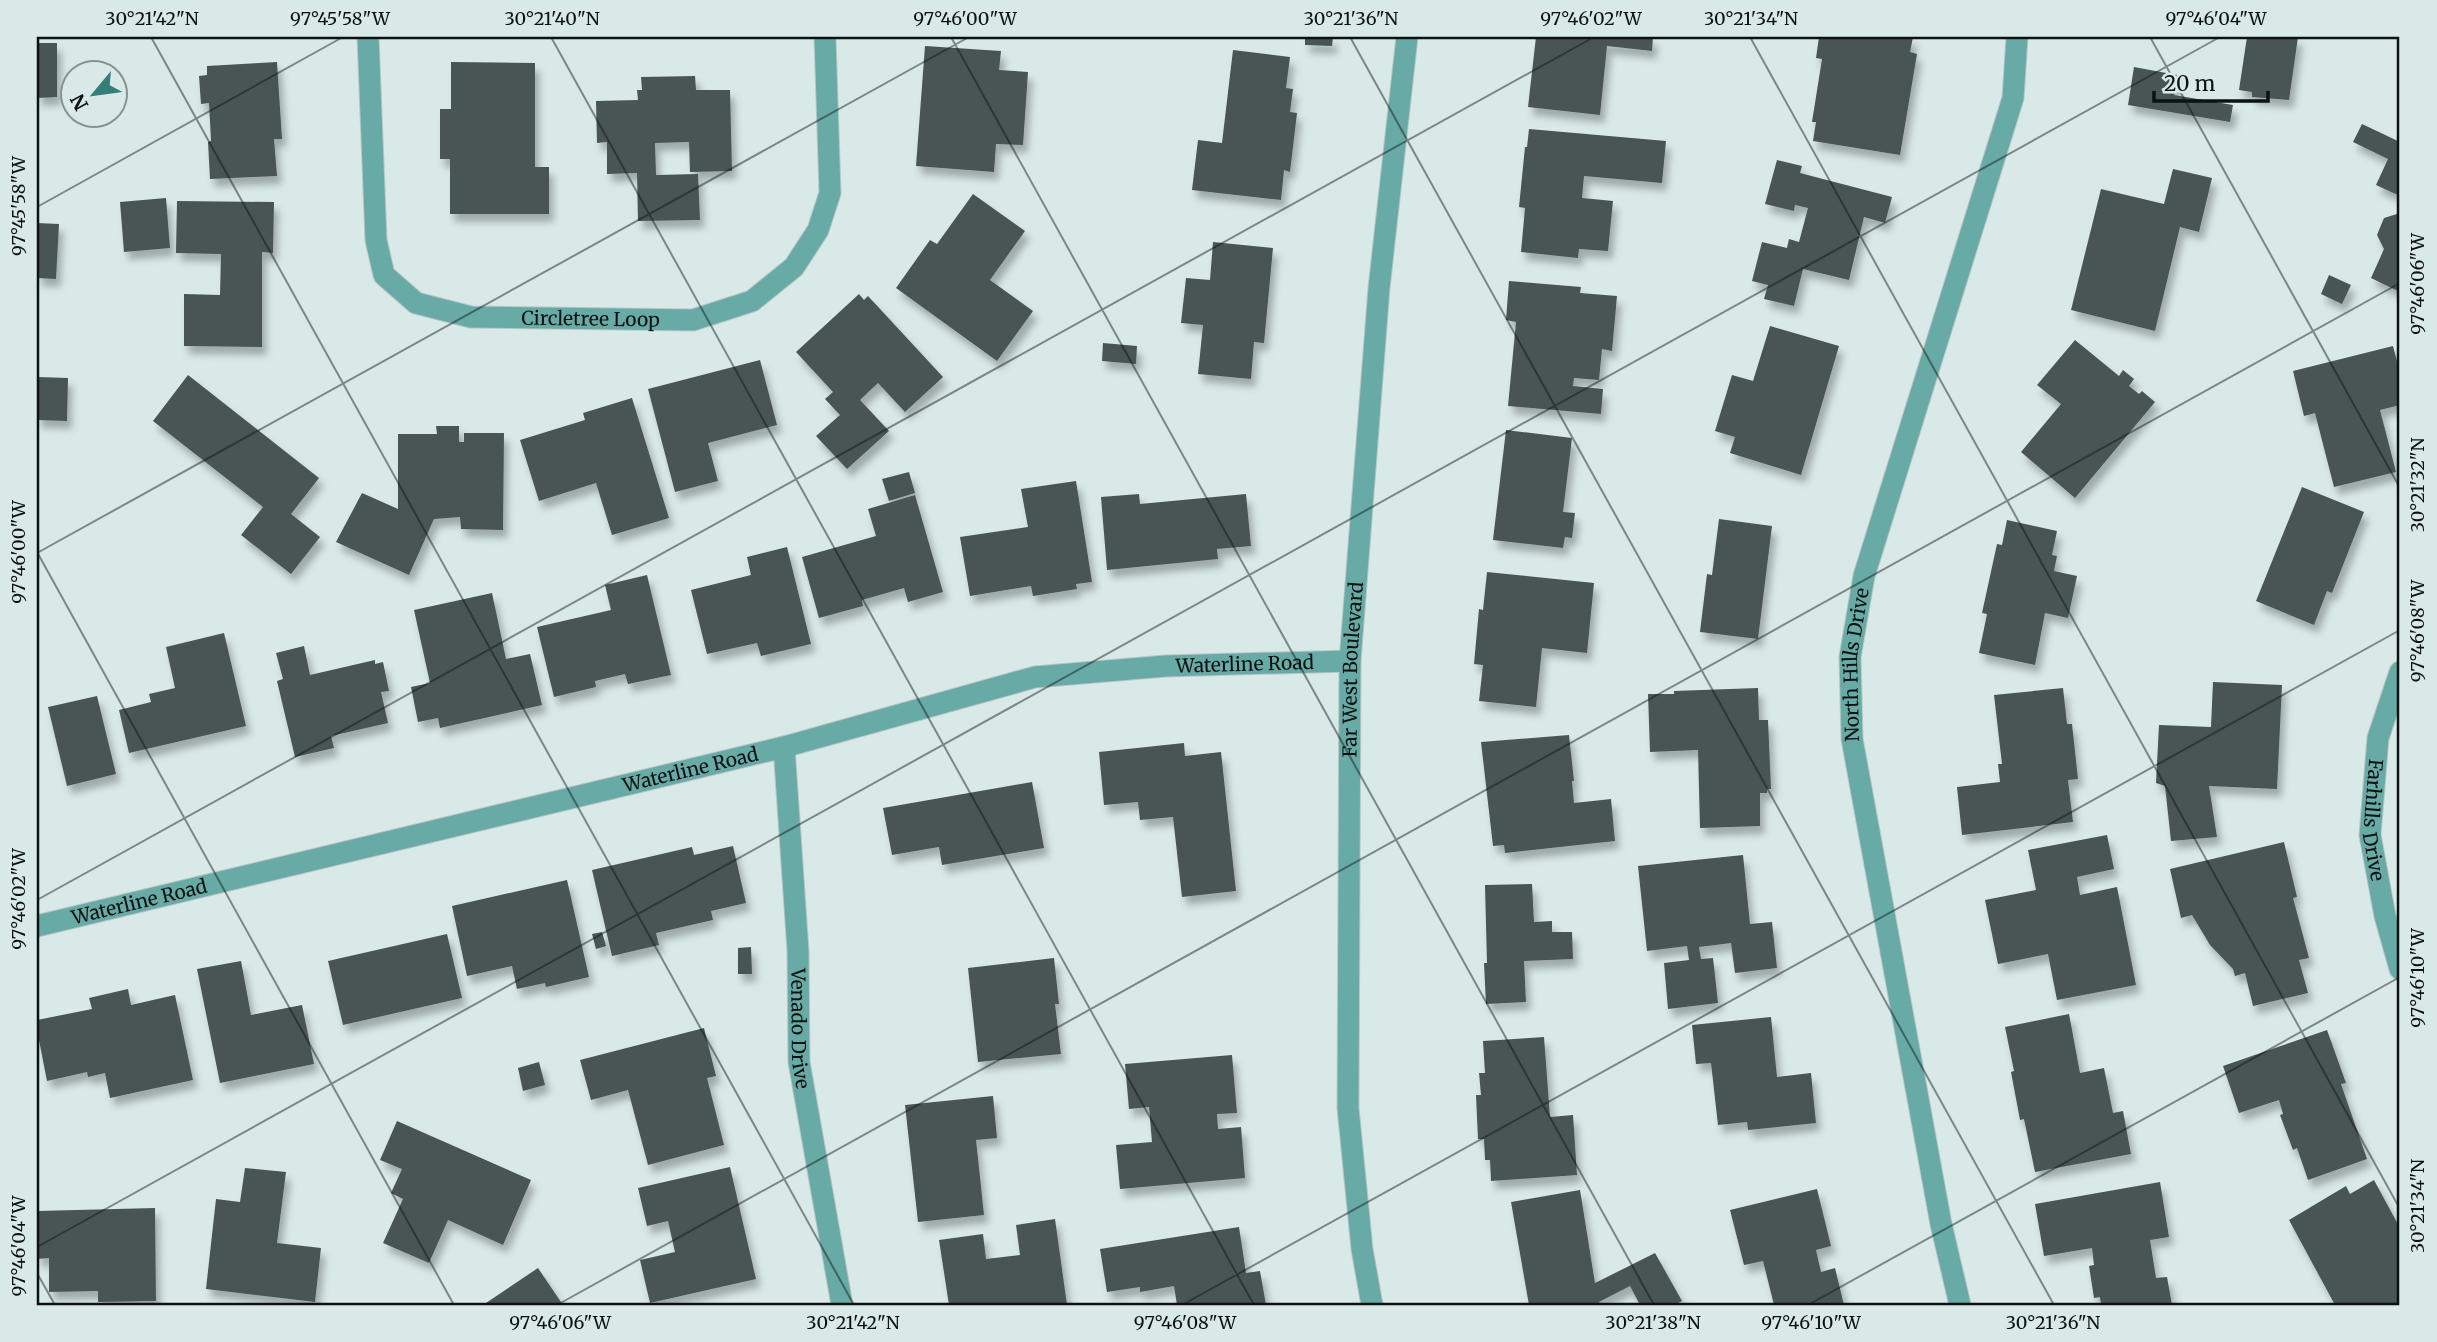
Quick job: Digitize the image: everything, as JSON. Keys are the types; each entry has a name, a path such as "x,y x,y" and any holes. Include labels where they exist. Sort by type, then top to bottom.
{"street":[{"name":"Circletree Loop","path":"368,37 376,240 384,275 416,303 471,317 693,320 752,301 794,267 818,230 830,193 825,37"},
{"name":"Far West Boulevard","path":"1372,1305 1362,1249 1348,1108 1350,661 1379,288 1406,37"},
{"name":"North Hills Drive","path":"1960,1305 1941,1224 1852,739 1850,657 1864,576 2013,98 2017,37"},
{"name":"Waterline Road","path":"37,926 785,747 1035,677 1166,666 1350,661"},
{"name":"Farhills Drive","path":"2400,672 2378,738 2370,835 2385,916 2400,969"},
{"name":"Venado Drive","path":"785,747 798,951 799,1062 842,1305"}],"building":[{"path":"1305,37 1333,37 1332,46 1305,45"},
{"path":"1536,37 1653,37 1652,51 1607,46 1600,115 1528,107"},
{"path":"1819,37 1913,37 1910,52 1917,54 1900,155 1813,141 1816,122 1812,122 1822,59 1816,58"},
{"path":"2247,37 2298,37 2289,100 2252,97 2252,92 2239,90"},
{"path":"37,43 57,43 57,97 37,98"},
{"path":"925,46 1001,51 999,70 1028,72 1023,145 996,144 994,172 916,166"},
{"path":"1233,50 1290,57 1286,88 1293,89 1290,112 1297,113 1290,172 1284,170 1281,200 1192,190 1198,140 1222,143"},
{"path":"277,62 282,139 274,139 277,176 210,179 209,103 201,104 199,76 207,75 207,66"},
{"path":"451,62 535,63 535,167 549,167 549,214 450,214 450,159 440,159 440,109 451,109"},
{"path":"2134,67 2177,75 2174,95 2233,105 2230,122 2128,105"},
{"path":"695,76 696,90 730,90 732,171 690,172 689,142 655,143 656,175 698,174 700,220 638,221 637,173 607,174 607,142 597,143 596,101 638,100 637,90 642,90 641,77"},
{"path":"2362,124 2400,142 2400,196 2376,185 2388,159 2353,142"},
{"path":"1529,129 1666,141 1662,183 1584,176 1582,198 1613,201 1608,251 1579,249 1578,258 1521,252 1525,208 1519,207"},
{"path":"1777,160 1802,166 1800,173 1892,197 1885,223 1864,217 1849,280 1803,269 1794,306 1764,299 1768,285 1752,281 1762,242 1787,248 1789,239 1799,242 1808,208 1795,205 1794,211 1765,204"},
{"path":"2173,169 2212,178 2199,232 2180,227 2155,331 2071,310 2101,189 2164,204"},
{"path":"973,194 1025,231 990,280 1033,311 997,361 896,288 930,240 937,244"},
{"path":"166,198 170,248 124,252 120,202"},
{"path":"177,201 274,202 273,253 262,252 262,347 184,346 184,294 220,295 221,254 176,253"},
{"path":"2400,213 2400,292 2371,278 2384,249 2377,235 2384,218"},
{"path":"37,223 59,224 56,279 37,278"},
{"path":"1213,242 1273,248 1264,343 1254,342 1251,379 1198,374 1203,325 1181,323 1186,278 1210,280"},
{"path":"2329,275 2351,285 2342,304 2321,294"},
{"path":"1509,281 1581,287 1580,293 1617,296 1612,351 1602,349 1599,380 1574,378 1573,386 1603,389 1601,414 1508,406 1516,322 1506,320"},
{"path":"859,294 864,300 868,296 943,377 905,412 878,383 860,400 889,431 847,469 816,436 840,415 825,399 833,392 796,352"},
{"path":"1770,326 1839,346 1801,475 1730,453 1735,437 1715,431 1732,375 1753,381"},
{"path":"2075,340 2119,376 2123,370 2134,379 2129,386 2139,394 2142,391 2155,402 2075,498 2021,452 2061,404 2037,385"},
{"path":"1103,343 1137,346 1136,364 1102,361"},
{"path":"2393,346 2400,373 2400,405 2380,410 2396,472 2334,487 2315,413 2304,416 2293,371"},
{"path":"760,360 777,425 708,443 718,481 675,492 648,389"},
{"path":"188,375 319,478 291,514 320,537 291,574 241,535 263,507 153,421"},
{"path":"37,377 68,378 67,421 37,420"},
{"path":"632,398 669,518 612,535 596,483 539,501 520,440 585,420 583,413"},
{"path":"436,426 459,426 459,442 464,442 464,433 504,433 503,530 461,529 460,517 434,519 409,575 336,542 362,493 398,509 398,434 437,434"},
{"path":"1506,430 1572,438 1563,512 1575,513 1572,538 1565,537 1563,548 1493,540"},
{"path":"909,472 915,493 889,501 882,479"},
{"path":"1076,481 1092,582 1076,584 1077,589 1033,596 1031,586 970,596 960,537 1028,527 1021,489"},
{"path":"2302,487 2364,512 2332,593 2327,591 2314,625 2256,601"},
{"path":"1139,494 1140,504 1246,494 1251,546 1217,549 1218,559 1107,570 1101,497"},
{"path":"915,495 943,592 908,602 904,588 862,600 863,606 819,618 802,557 876,536 868,509"},
{"path":"1719,519 1772,526 1758,639 1700,632 1707,574 1712,575"},
{"path":"2007,520 2057,531 2052,555 2057,556 2054,571 2077,576 2068,618 2045,613 2035,665 1979,653 1987,614 1982,613 1997,544 2002,545"},
{"path":"787,547 811,644 761,656 757,643 707,654 691,590 751,575 747,557"},
{"path":"1487,572 1594,583 1587,653 1542,648 1536,707 1479,701 1483,665 1474,664 1479,609 1483,610"},
{"path":"647,575 671,675 628,684 625,674 595,681 596,687 554,697 537,627 611,610 605,585"},
{"path":"492,593 506,659 530,654 542,705 440,728 438,718 418,722 411,687 430,683 414,610"},
{"path":"224,633 246,726 129,753 119,710 151,702 149,694 175,688 166,647"},
{"path":"304,646 310,675 375,660 375,664 383,662 389,691 381,692 388,723 331,736 334,748 295,757 277,681 283,679 276,653"},
{"path":"2213,682 2282,685 2277,789 2209,786 2217,837 2171,841 2165,786 2156,783 2159,725 2211,727"},
{"path":"1758,688 1759,720 1768,720 1771,789 1767,789 1767,793 1760,793 1760,826 1700,828 1698,750 1650,752 1648,694"},
{"path":"2063,688 2067,724 2072,724 2078,779 2068,780 2073,822 1962,835 1957,787 2000,782 1998,764 2002,764 1994,695"},
{"path":"97,696 116,774 67,786 48,707"},
{"path":"1569,735 1574,803 1611,799 1615,841 1505,853 1504,845 1493,846 1481,742"},
{"path":"1184,743 1185,756 1221,752 1236,891 1182,897 1173,817 1140,820 1138,802 1104,805 1099,752"},
{"path":"1032,782 1044,848 942,865 939,847 892,855 883,808"},
{"path":"2107,835 2114,869 2077,877 2080,895 2117,887 2136,985 2057,1000 2048,954 1998,964 1985,900 2036,890 2028,850"},
{"path":"2284,842 2297,897 2293,898 2309,958 2299,960 2308,993 2253,1006 2245,973 2235,976 2233,969 2210,945 2192,915 2181,918 2170,869"},
{"path":"733,846 746,903 711,911 713,920 656,933 659,945 612,956 592,870 692,847 694,855"},
{"path":"1743,855 1750,924 1772,922 1777,968 1735,973 1731,943 1699,947 1701,959 1713,958 1718,1003 1668,1009 1664,963 1689,960 1687,946 1647,951 1638,866"},
{"path":"567,880 589,977 546,987 545,983 517,989 512,966 467,976 452,906"},
{"path":"1532,884 1534,922 1552,921 1552,932 1572,932 1573,959 1524,961 1526,1002 1486,1004 1485,885"},
{"path":"602,932 606,946 596,949 592,934"},
{"path":"447,934 462,998 343,1025 328,961"},
{"path":"751,947 752,974 738,974 738,948"},
{"path":"1054,958 1059,1004 1055,1004 1061,1054 978,1062 968,968"},
{"path":"241,961 251,1015 302,1005 314,1064 220,1083 197,969"},
{"path":"128,989 131,1005 175,995 193,1080 110,1098 105,1073 88,1077 87,1072 47,1081 37,1020 92,1009 89,998"},
{"path":"2069,1014 2080,1073 2104,1068 2113,1113 2123,1111 2131,1154 2035,1172 2024,1119 2020,1120 2005,1027"},
{"path":"1771,1017 1777,1077 1811,1073 1816,1123 1748,1130 1747,1122 1718,1125 1711,1063 1696,1064 1692,1025"},
{"path":"704,1028 716,1076 707,1078 724,1145 648,1165 628,1090 591,1100 580,1060"},
{"path":"2327,1030 2346,1083 2341,1084 2367,1159 2308,1180 2297,1148 2293,1150 2280,1115 2283,1114 2279,1100 2239,1113 2223,1066"},
{"path":"1544,1037 1550,1117 1573,1115 1577,1175 1491,1181 1490,1160 1485,1160 1484,1139 1478,1139 1476,1095 1481,1095 1479,1073 1485,1073 1483,1041"},
{"path":"1232,1055 1237,1113 1217,1114 1218,1129 1241,1127 1245,1178 1120,1189 1116,1145 1152,1142 1149,1107 1129,1109 1125,1064"},
{"path":"539,1062 545,1085 523,1091 518,1068"},
{"path":"993,1096 997,1138 976,1140 984,1215 918,1222 905,1105"},
{"path":"397,1121 531,1180 503,1245 448,1220 429,1263 383,1243 403,1199 391,1193 402,1169 380,1160"},
{"path":"730,1167 756,1279 650,1303 640,1260 675,1252 668,1221 647,1226 638,1188"},
{"path":"245,1168 286,1172 277,1243 321,1248 315,1302 206,1289 216,1199 240,1202"},
{"path":"2374,1180 2400,1228 2400,1305 2335,1305 2289,1220 2346,1186 2350,1194"},
{"path":"2160,1182 2169,1237 2150,1240 2156,1278 2167,1277 2172,1305 2101,1305 2100,1297 2094,1298 2089,1266 2094,1265 2092,1248 2044,1256 2035,1204"},
{"path":"1817,1189 1831,1246 1816,1250 1821,1272 1835,1268 1844,1305 1774,1305 1763,1261 1744,1265 1730,1210"},
{"path":"1580,1190 1595,1283 1655,1253 1682,1301 1674,1305 1640,1305 1630,1286 1599,1302 1600,1304 1529,1305 1511,1202"},
{"path":"155,1208 156,1301 98,1302 98,1291 49,1292 49,1258 37,1259 37,1211"},
{"path":"1055,1219 1067,1305 949,1305 939,1240 983,1234 986,1259 1020,1255 1016,1225"},
{"path":"1239,1227 1246,1273 1260,1271 1266,1305 1177,1305 1174,1286 1140,1292 1140,1287 1107,1292 1100,1249"},
{"path":"538,1268 563,1305 483,1305"}]}
